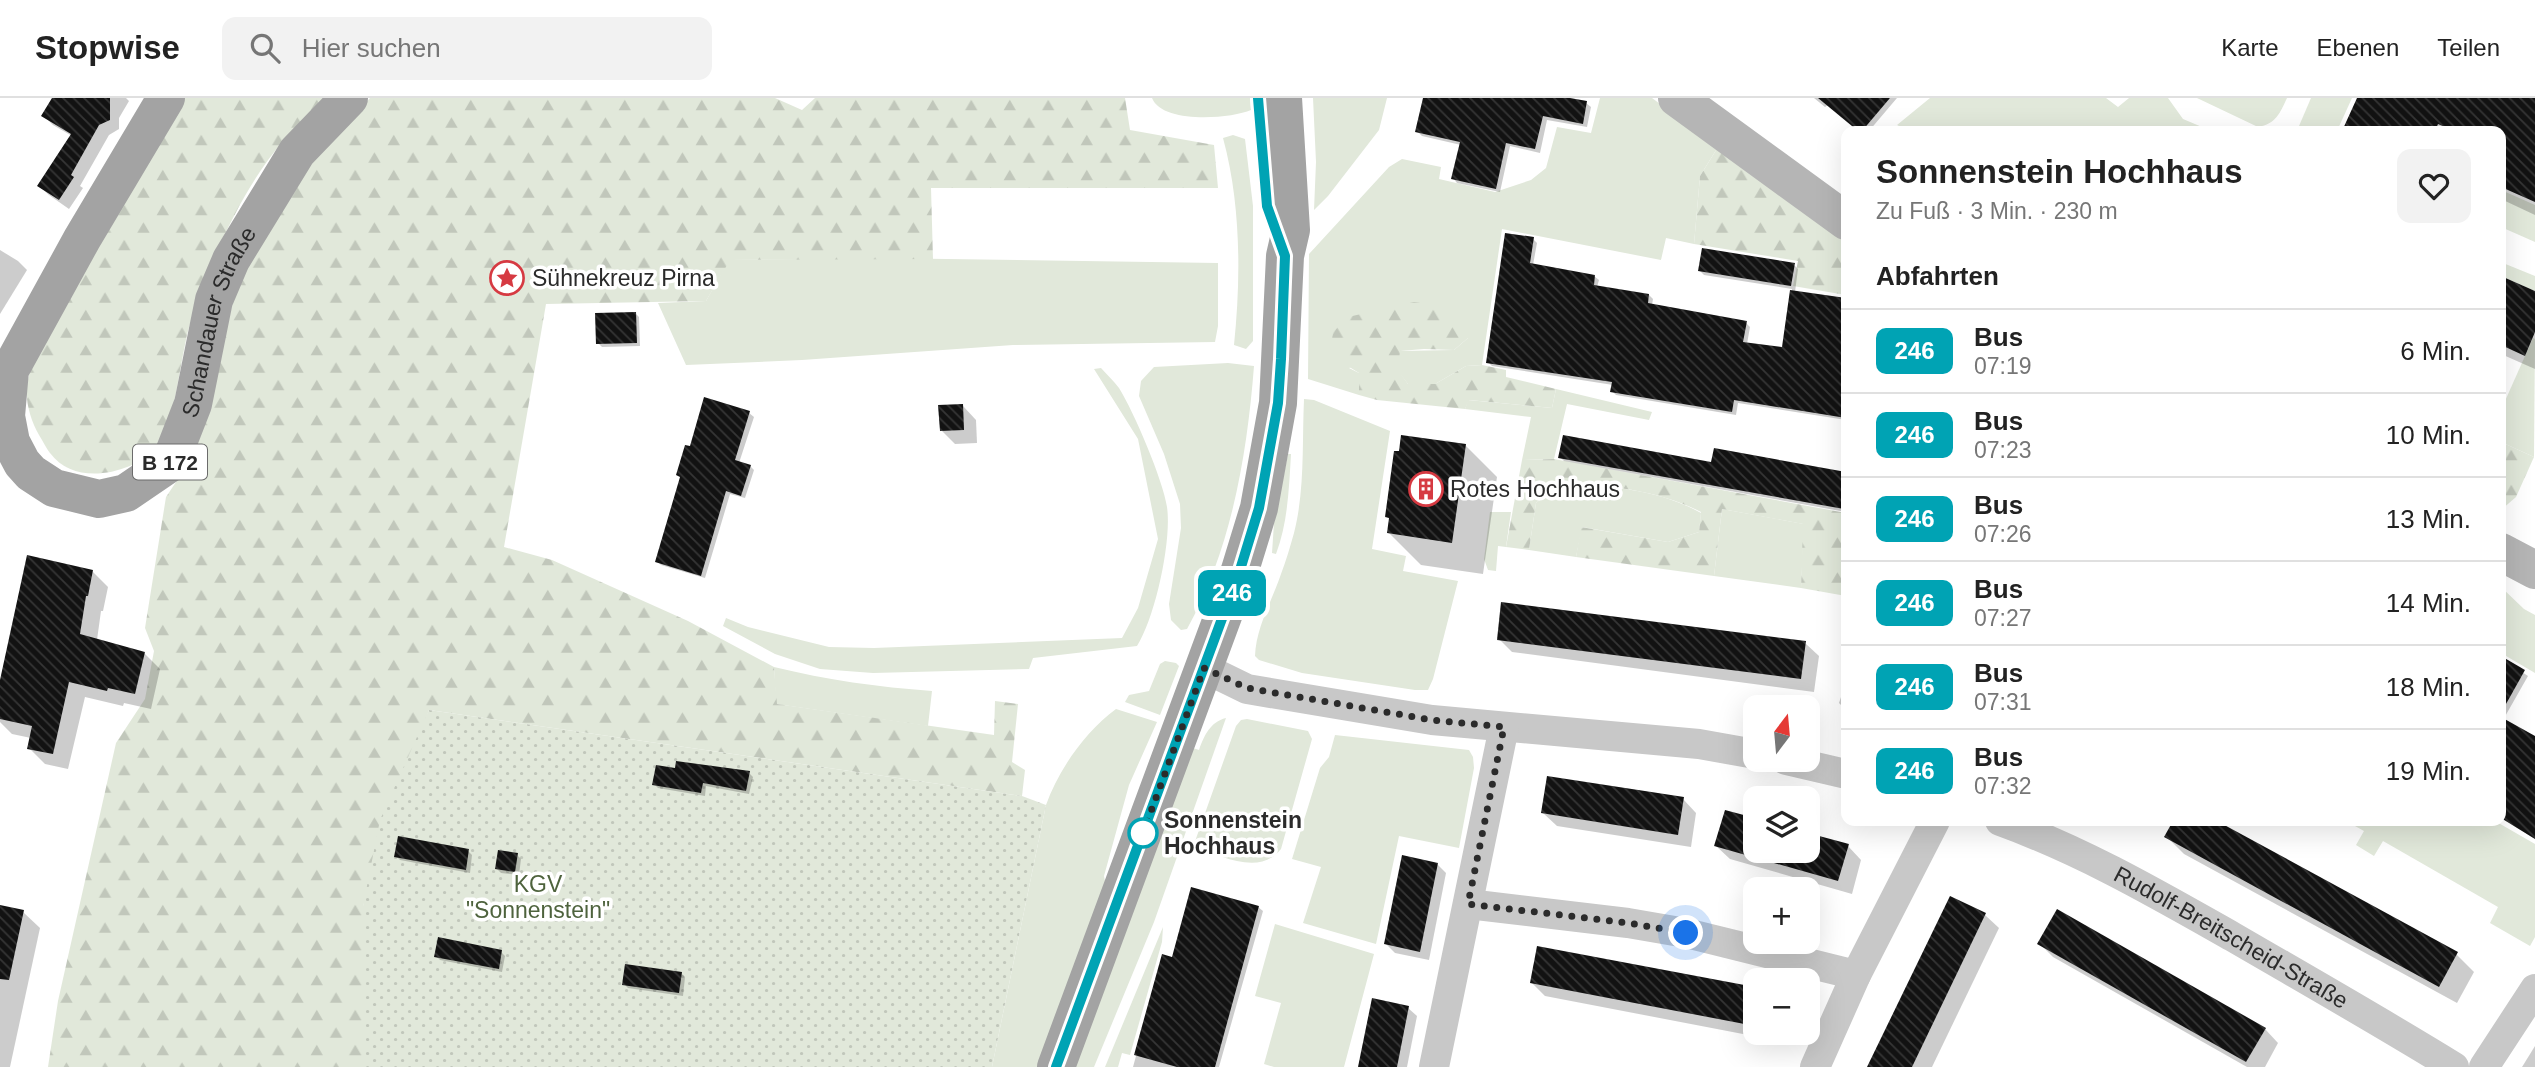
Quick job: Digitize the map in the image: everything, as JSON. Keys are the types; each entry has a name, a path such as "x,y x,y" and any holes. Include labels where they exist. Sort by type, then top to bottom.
{"main road":[{"name":"Schandauer Straße","path":"166,98 82,239 10,370 6,448 54,488 99,499 126,493 170,463 193,404 214,300 231,260 297,152 349,98"},
{"path":"1258,98 1267,206 1285,256"},
{"path":"1056,1067 1240,570 1259,508 1278,403 1285,256 1291,230 1283,98"},
{"path":"1677,98 1841,217"},
{"path":"2506,555 2535,570"}],"street":[{"path":"1204,668 1247,688 1432,720 1699,744 1743,752"},
{"path":"1440,1066 1468,904 1504,727"},
{"path":"1820,768 1841,773"},
{"path":"1815,1067 1856,975 1932,826"},
{"name":"Rudolf-Breitscheid-Straße","path":"2014,826 2050,839 2119,872 2381,1021 2454,1067"},
{"path":"1468,904 1628,923 1686,933 1856,975"},
{"path":"2484,1067 2535,989"}],"green space":[{"path":"185,98 327,98 269,159 229,225 191,321 169,426 159,448 147,457 119,470 89,473 74,470 61,464 50,453 33,424 27,398 30,371 50,326"},
{"path":"370,98 775,98 802,110 815,98 1125,98 1130,130 1214,145 1218,188 931,188 933,259 730,260 706,301 546,304 504,547 552,560 688,621 774,667 777,704 994,735 995,701 1018,704 1012,762 1025,770 1022,796 429,710 363,906 363,1067 48,1067 58,1001 116,743 145,699 154,651 145,628 166,497 186,467 233,302 246,266 310,163"},
{"path":"1152,98 1250,98 1251,110 1228,116 1182,116 1158,106"},
{"path":"1313,98 1387,98 1379,130 1314,210 1316,162"},
{"path":"1600,98 1652,98 1718,147 1700,176 1694,244 1666,238 1661,260 1502,229 1482,365 1466,366 1435,384 1408,384 1397,370 1399,351 1349,368 1359,373 1359,395 1308,379 1309,254 1389,167 1402,159 1441,167 1439,179 1495,192 1531,180 1546,168 1557,127 1591,133","holes":["1468,328 1468,338 1454,350 1400,351"]},
{"path":"1930,98 2106,98 2118,107 2129,98 2168,98 2183,119 2200,126 1899,126 1897,125"},
{"path":"2197,98 2287,98 2273,120 2264,126 2256,126"},
{"path":"2311,98 2352,98 2339,126 2299,126"},
{"path":"1233,135 1245,139 1253,206 1253,341 1246,349 1234,345 1238,241 1233,189 1223,138"},
{"path":"1718,147 1841,234 1841,294 1793,286 1798,261 1694,244 1700,176"},
{"path":"2506,192 2535,205 2535,242 2506,229"},
{"path":"876,258 1218,263 1218,326 1215,342 1013,345 686,365 658,303 706,301 729,260"},
{"path":"2506,264 2535,276 2535,291 2506,278"},
{"path":"1414,302 1447,307 1468,328 1468,338 1454,350 1400,351 1398,370 1408,384 1435,384 1466,366 1482,365 1506,370 1506,377 1556,389 1552,408 1469,400 1465,409 1377,400 1359,395 1359,373 1330,355 1333,332 1348,317"},
{"path":"2533,338 2534,457 2506,444 2506,399"},
{"path":"1228,363 1254,366 1247,434 1226,535 1202,599 1187,629 1181,630 1171,620 1169,604 1181,528 1180,504 1164,454 1139,396 1141,381 1154,367"},
{"path":"1101,368 1119,388 1132,413 1154,464 1167,507 1167,539 1161,579 1150,617 1137,646 1033,658 1029,669 873,673 820,669 775,654 723,626 726,618 748,627 829,647 874,648 1122,638 1138,608 1158,539 1138,439 1094,369"},
{"path":"1556,389 1652,412 1649,420 1567,404 1554,459 1522,460 1531,417 1465,409 1468,400 1552,408"},
{"path":"1304,399 1314,400 1390,431 1372,549 1406,556 1403,571 1458,581 1428,690 1302,673 1259,660 1255,656 1261,624 1285,564 1298,517"},
{"path":"2506,444 2534,457 2516,497 2506,506"},
{"path":"1288,454 1291,454 1287,505 1276,554 1272,553 1274,523"},
{"path":"1554,459 1841,512 1841,595 1801,588 1803,524 1722,509 1714,576 1576,557 1581,527 1668,542 1699,532 1701,512 1651,494 1616,487 1562,482 1536,503 1529,550 1506,547 1522,460"},
{"path":"1562,482 1633,490 1685,505 1701,513 1699,532 1668,542 1582,527 1576,557 1529,550 1536,503"},
{"path":"1722,509 1804,524 1801,588 1714,576"},
{"path":"1490,512 1511,512 1506,547 1498,546 1496,571 1488,570 1484,559"},
{"path":"2506,592 2524,609 2535,615 2535,673 2506,656"},
{"path":"1165,661 1179,666 1160,715 1125,702 1129,695 1149,691 1160,664"},
{"path":"774,667 813,676 932,691 928,726 776,704"},
{"path":"1116,709 1157,722 1129,785 1104,876 1107,891 1039,1067 992,1067 1046,805 1051,791 1074,752"},
{"name":"KGV \"Sonnenstein\"","path":"429,710 1022,796 1046,805 992,1067 363,1067 363,906 380,820"},
{"path":"1226,718 1154,922 1094,1067 1072,1067 1193,748 1199,750 1212,726"},
{"path":"1241,720 1308,731 1312,739 1281,849 1262,862 1251,863 1227,859 1193,847 1236,726"},
{"path":"1335,735 1469,750 1473,757 1474,768 1459,848 1399,836 1376,944 1303,923 1321,867 1292,859 1320,768 1329,757"},
{"path":"2355,826 2504,826 2535,844 2535,937 2530,946 2490,923 2498,907 2383,841 2374,856 2356,845 2364,831"},
{"path":"1275,924 1374,954 1344,1067 1274,1067 1264,1064 1281,1003 1255,996"},
{"path":"1163,927 1162,942 1130,1055 1122,1053 1118,1067 1105,1067"}],"building":[{"path":"52,98 110,98 110,120 99,125 71,175 74,177 59,200 37,186 71,134 41,116"},
{"path":"1423,98 1570,98 1587,101 1583,124 1543,116 1535,149 1506,143 1496,189 1451,179 1460,142 1415,132"},
{"path":"1818,98 1890,98 1866,126 1852,126"},
{"path":"2357,98 2535,98 2535,202 2506,189 2506,126 2344,126"},
{"path":"1505,233 1534,237 1530,263 1595,275 1594,285 1649,294 1648,303 1747,321 1743,342 1782,347 1790,290 1841,297 1841,417 1734,400 1732,412 1610,392 1612,382 1486,363"},
{"path":"1702,248 1795,263 1791,286 1698,271"},
{"path":"2506,278 2535,291 2535,332 2525,356 2506,347"},
{"path":"636,312 637,343 596,344 595,313"},
{"path":"704,397 750,411 735,460 751,465 741,496 726,491 701,576 655,562 680,477 676,475 685,445 690,446"},
{"path":"963,404 964,430 940,431 938,405"},
{"name":"Rotes Hochhaus","path":"1401,435 1466,444 1452,543 1387,533 1389,518 1385,517 1394,451 1399,451"},
{"path":"1563,435 1711,462 1714,448 1841,471 1841,508 1558,458"},
{"path":"27,555 93,570 80,634 145,652 135,694 69,682 53,754 27,749 32,726 0,719 0,680"},
{"path":"1501,602 1806,641 1801,679 1497,640"},
{"path":"2506,659 2525,670 2506,704"},
{"path":"2506,720 2535,736 2535,839 2506,821"},
{"path":"676,761 750,771 746,791 703,783 701,793 652,785 656,765 675,768"},
{"path":"1547,776 1684,797 1678,835 1541,813"},
{"path":"1725,810 1743,815 1743,854 1714,846"},
{"path":"2170,826 2226,826 2458,952 2439,987 2164,837"},
{"path":"398,836 469,849 466,870 394,857"},
{"path":"1820,836 1849,844 1838,881 1774,863 1820,863"},
{"path":"498,850 518,853 515,872 495,869"},
{"path":"1402,855 1438,863 1420,952 1384,944"},
{"path":"1191,887 1259,906 1215,1067 1177,1067 1134,1055 1162,954 1172,957"},
{"path":"1950,896 1986,913 1912,1067 1867,1067"},
{"path":"0,905 24,910 9,980 0,979"},
{"path":"2057,909 2266,1028 2246,1062 2037,944"},
{"path":"438,937 502,950 499,969 434,957"},
{"path":"1537,946 1743,985 1743,1024 1530,983"},
{"path":"625,964 682,972 679,993 622,985"},
{"path":"1372,998 1409,1006 1397,1067 1358,1067"}],"bus line":[{"name":"246","path":"1056,1067 1108,933 1180,727 1240,570 1259,508 1278,403 1285,256 1267,206 1258,98"}],"place":[{"name":"Sühnekreuz Pirna","path":"507,278"},
{"name":"Rotes Hochhaus","path":"1426,489"},
{"name":"Sonnenstein Hochhaus","path":"1143,833"}],"route":[{"path":"1143,833 1204,668 1247,688 1432,720 1504,727 1468,904 1628,923 1686,933"}]}
